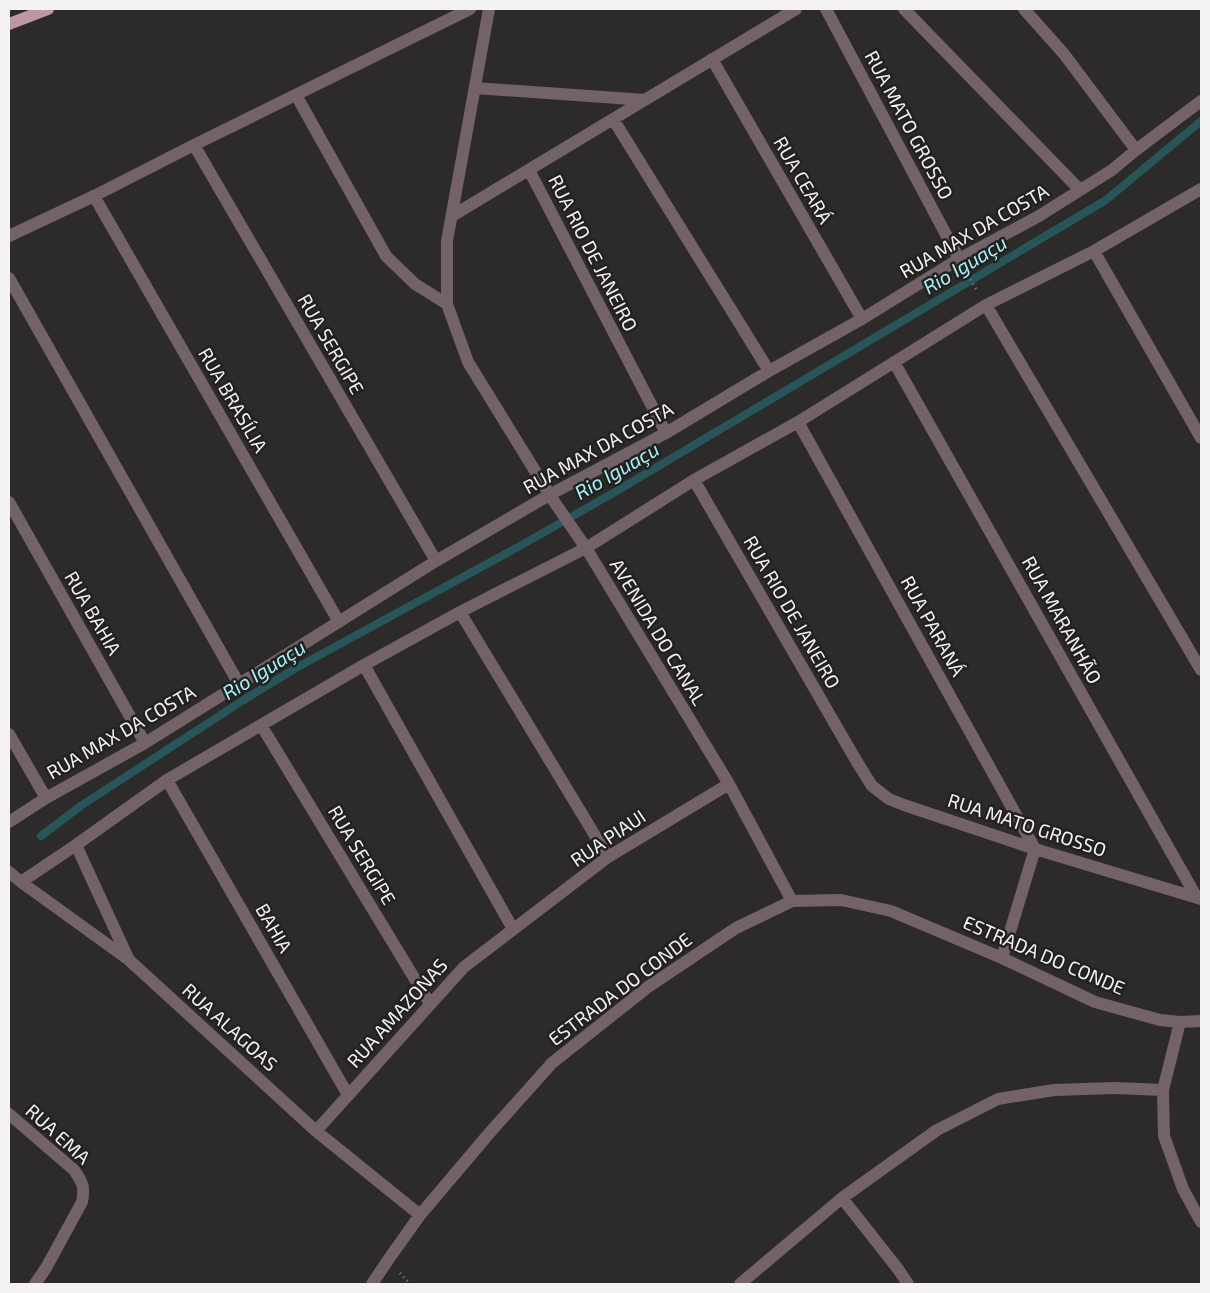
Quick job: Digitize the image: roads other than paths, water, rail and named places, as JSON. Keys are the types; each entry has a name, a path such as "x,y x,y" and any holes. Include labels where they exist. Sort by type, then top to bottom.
{"main road":[{"path":"9,24 48,9"}],"street":[{"path":"9,236 94,196 470,9"},
{"path":"489,9 447,241 447,304 468,362 552,497"},
{"name":"RUA RIO DE JANEIRO","path":"452,216 796,9"},
{"name":"RUA MATO GROSSO","path":"826,9 961,264"},
{"path":"904,9 1080,190"},
{"path":"1024,9 1064,54 1136,150"},
{"name":"RUA CEARÁ","path":"712,59 862,319"},
{"path":"475,88 645,100"},
{"path":"296,95 386,256 415,284 447,304"},
{"name":"RUA MAX DA COSTA","path":"9,822 46,798 145,743 436,561 666,433 769,371 961,264 1112,170 1201,101"},
{"path":"613,119 769,371"},
{"name":"RUA SERGIPE","path":"194,145 436,561"},
{"name":"RUA RIO DE JANEIRO","path":"529,170 666,433"},
{"path":"20,882 168,780 261,725 364,665 584,545 694,480 798,422 986,305 1094,251 1201,189"},
{"name":"RUA BRASÍLIA","path":"94,196 339,622"},
{"path":"1094,251 1201,438"},
{"path":"9,278 239,684"},
{"path":"986,305 1201,670"},
{"name":"RUA MARANHÃO","path":"894,362 1199,898"},
{"name":"RUA PARANÁ","path":"798,422 1035,849"},
{"name":"RUA RIO DE JANEIRO","path":"694,480 857,762"},
{"name":"AVENIDA DO CANAL","path":"552,497 584,545 729,784 792,902"},
{"name":"RUA BAHIA","path":"9,502 145,743"},
{"path":"460,612 608,857"},
{"path":"364,665 513,929"},
{"name":"RUA SERGIPE","path":"261,725 430,1004"},
{"path":"9,734 46,798"},
{"name":"RUA MATO GROSSO","path":"857,762 872,786 889,799 1035,849 1199,898"},
{"name":"BAHIA","path":"168,780 348,1095"},
{"name":"RUA PIAUI","path":"513,929 608,857 729,784"},
{"path":"76,845 129,960"},
{"path":"1002,958 1035,849"},
{"name":"RUA ALAGOAS","path":"9,872 20,882 129,960 316,1131 420,1215"},
{"name":"ESTRADA DO CONDE","path":"372,1284 420,1215 552,1063 656,981 736,928 792,902 840,900 891,911 1002,958 1095,1002 1160,1020 1180,1022 1201,1021"},
{"name":"RUA AMAZONAS","path":"316,1131 464,967 513,929"},
{"path":"1180,1022 1163,1090 1164,1136 1183,1189 1201,1222"},
{"path":"740,1284 842,1198 937,1130 998,1099 1054,1090 1114,1088 1163,1090"},
{"name":"RUA EMA","path":"9,1114 74,1170 82,1181 84,1190 82,1202 46,1268 35,1284"},
{"path":"842,1198 908,1284"}],"waterway":[{"name":"Rio Iguaçu","path":"41,836 82,805 296,668 615,492 1106,200 1201,121"}]}
